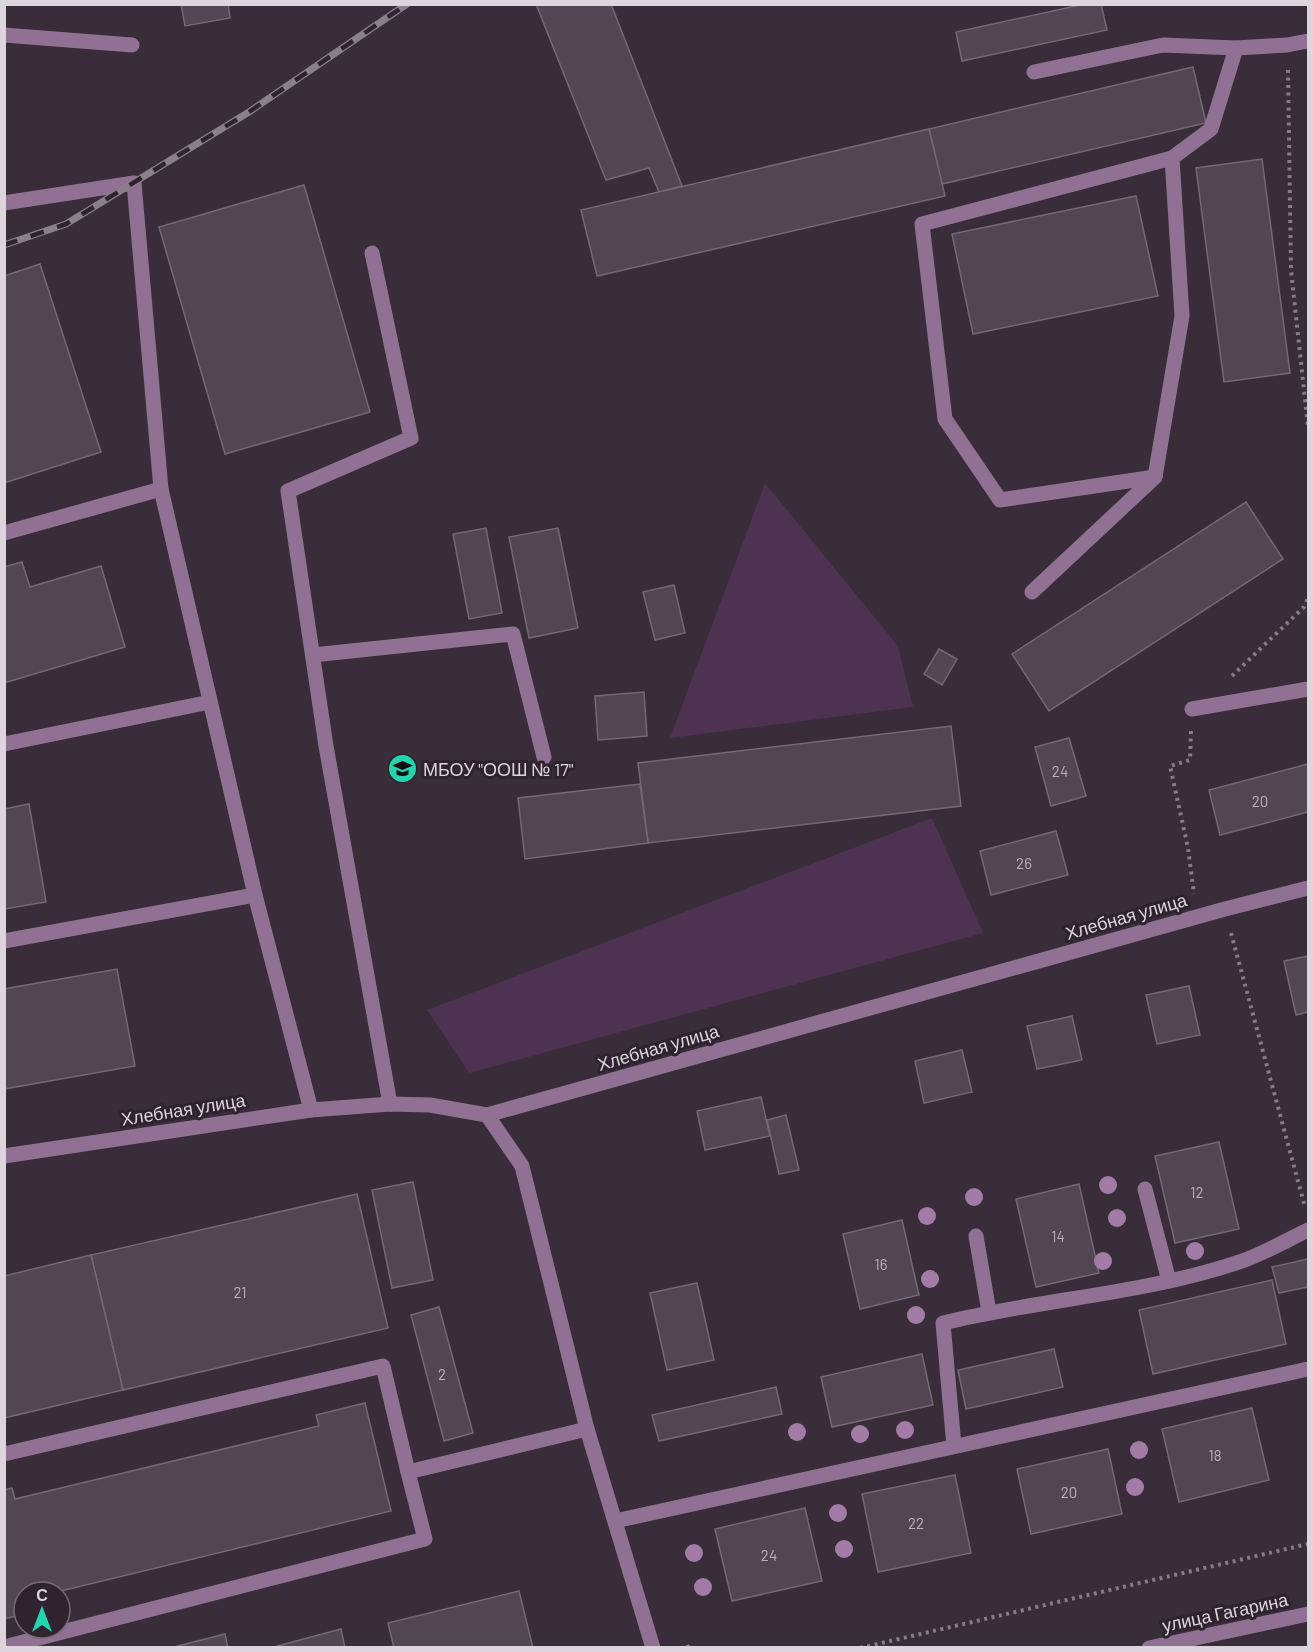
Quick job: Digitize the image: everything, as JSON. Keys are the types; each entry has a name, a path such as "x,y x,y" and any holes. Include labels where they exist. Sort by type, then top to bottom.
{"street":[{"path":"4,35 132,45"},
{"path":"1034,72 1163,45 1236,48 1308,42"},
{"path":"1155,477 1000,500 945,419 922,224 1172,158 1211,129 1236,48"},
{"path":"1032,592 1155,477 1182,316 1172,158"},
{"path":"4,202 134,183 161,489 255,895 311,1110"},
{"path":"372,253 411,438 288,491 354,906 390,1104"},
{"path":"4,533 161,489"},
{"path":"313,655 513,634 544,758"},
{"path":"1192,709 1308,689"},
{"path":"4,744 210,702"},
{"name":"Хлебная улица","path":"4,1156 311,1110 390,1104 430,1105 487,1115 1225,909 1308,888"},
{"path":"4,940 255,895"},
{"path":"487,1115 522,1166 587,1429 652,1647"},
{"path":"1144,1189 1169,1281"},
{"path":"954,1446 943,1323 989,1312 1169,1281 1244,1260 1308,1230"},
{"path":"976,1236 989,1312"},
{"path":"4,1454 382,1366 425,1539 4,1647"},
{"path":"615,1521 1308,1369"},
{"path":"408,1472 587,1429"},
{"name":"улица Гагарина","path":"1149,1647 1308,1614"}],"path":[{"path":"1287,45 1291,270 1308,427"},
{"path":"1225,681 1304,608 1308,598"},
{"path":"1192,709 1190,760 1170,766 1188,848 1198,917"},
{"path":"1225,909 1305,1209"},
{"path":"860,1647 1308,1544"}],"shaded area":[{"path":"765,483 898,646 913,707 670,738"},
{"path":"932,818 983,933 469,1073 427,1010"}],"building":[{"path":"181,4 228,4 230,18 185,26"},
{"path":"536,4 611,4 682,186 659,192 649,168 606,180"},
{"path":"1085,4 1101,4 1107,30 962,61 956,32"},
{"path":"1193,67 1206,123 942,184 929,129"},
{"path":"929,129 945,196 597,276 581,210"},
{"path":"1262,159 1290,373 1224,382 1196,168"},
{"path":"304,185 370,412 225,454 159,227"},
{"path":"1136,196 1158,296 973,334 952,234"},
{"path":"40,264 101,452 4,483 4,276"},
{"path":"1246,502 1283,559 1049,711 1012,654"},
{"path":"486,528 502,613 469,619 453,534"},
{"path":"558,528 578,628 529,638 509,537"},
{"path":"22,562 30,587 101,566 125,647 4,683 4,567"},
{"path":"674,585 685,633 655,640 643,592"},
{"path":"939,649 957,659 942,685 924,674"},
{"path":"644,692 647,736 598,740 595,696"},
{"path":"951,726 961,806 648,843 638,763"},
{"path":"1069,738 1086,796 1051,806 1035,747"},
{"path":"1308,764 1308,812 1220,835 1209,790"},
{"path":"640,784 648,843 525,859 518,798"},
{"path":"29,804 46,902 4,909 4,809"},
{"path":"1056,831 1068,875 991,895 980,851"},
{"path":"1308,956 1308,1012 1296,1015 1284,961"},
{"path":"117,969 135,1066 4,1089 4,989"},
{"path":"1189,986 1200,1035 1157,1044 1146,995"},
{"path":"1072,1016 1082,1060 1037,1069 1027,1026"},
{"path":"962,1050 972,1092 924,1103 915,1061"},
{"path":"761,1097 770,1136 705,1150 697,1111"},
{"path":"786,1115 799,1170 779,1174 767,1120"},
{"path":"1219,1142 1239,1229 1175,1243 1155,1156"},
{"path":"413,1182 433,1280 392,1288 372,1190"},
{"path":"1079,1184 1099,1273 1036,1287 1016,1199"},
{"path":"357,1194 388,1328 123,1390 91,1255"},
{"path":"902,1220 919,1295 860,1309 843,1234"},
{"path":"91,1255 123,1390 4,1418 4,1276"},
{"path":"1308,1259 1308,1287 1279,1293 1272,1267"},
{"path":"1272,1280 1286,1344 1153,1374 1139,1310"},
{"path":"697,1283 714,1360 667,1370 650,1293"},
{"path":"439,1307 473,1433 444,1441 411,1315"},
{"path":"1054,1349 1063,1387 966,1409 958,1370"},
{"path":"922,1354 933,1405 832,1427 821,1377"},
{"path":"776,1387 782,1414 659,1441 652,1415"},
{"path":"365,1403 391,1511 72,1588 72,1580 12,1580 12,1617 4,1619 4,1490 12,1488 15,1499 319,1426 316,1415"},
{"path":"1252,1408 1269,1480 1179,1502 1162,1429"},
{"path":"1108,1449 1122,1514 1031,1534 1017,1469"},
{"path":"955,1475 971,1553 878,1572 862,1494"},
{"path":"805,1508 822,1581 732,1601 715,1529"},
{"path":"519,1591 533,1648 394,1648 388,1623"},
{"path":"341,1629 345,1648 270,1648"},
{"path":"225,1634 228,1648 170,1648"}],"railway":[{"path":"4,245 66,224 249,112 407,4"}],"place":[{"name":"МБОУ \"ООШ № 17\"","path":"402,769"}]}
